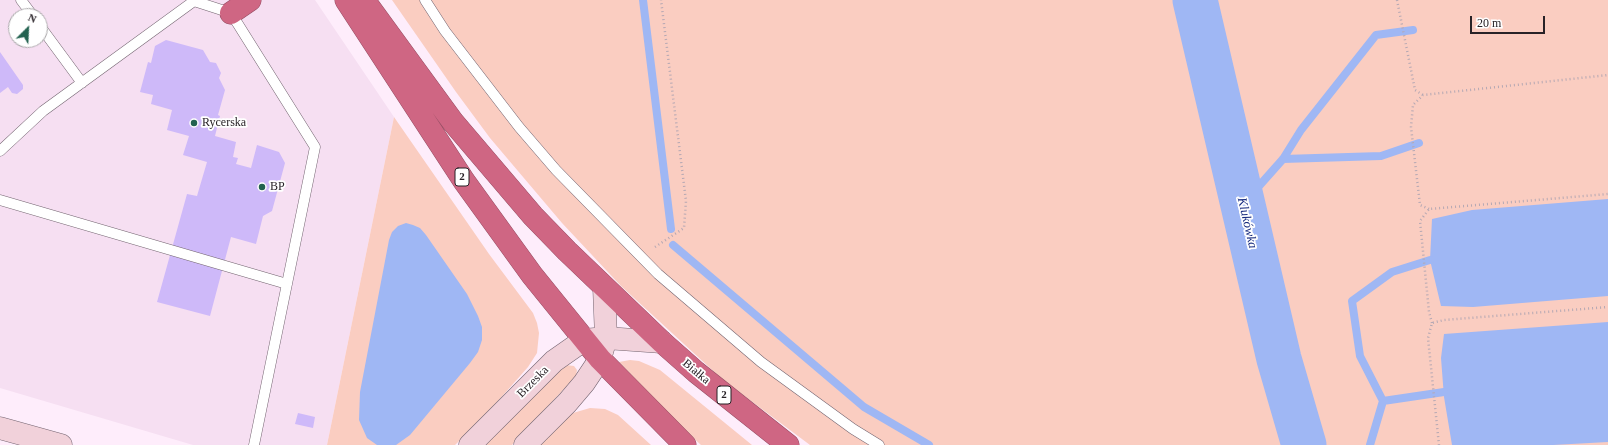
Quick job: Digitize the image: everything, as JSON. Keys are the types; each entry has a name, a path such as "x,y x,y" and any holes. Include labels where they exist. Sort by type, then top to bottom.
{"highway":[{"path":"231,13 250,0"},
{"name":"2","path":"346,0 491,219 532,275 584,340 603,349 684,445"},
{"name":"2","path":"364,0 476,151 533,216 662,342"},
{"name":"Białka","path":"662,342 696,372 788,445"}],"street":[{"path":"525,445 567,403 584,383 603,349 604,287"},
{"name":"Brzeska","path":"470,445 554,361 584,340"},
{"path":"603,349 662,342"},
{"path":"0,428 61,445"}],"lane":[{"path":"0,151 43,111 194,0 231,13 315,147 254,445"},
{"path":"425,0 450,37 519,127 556,170 658,274 761,362 853,429 879,445"},
{"path":"48,37 82,83"},
{"path":"0,200 287,284"}],"path":[{"path":"641,256 684,228 686,201 661,0"},
{"path":"1396,0 1415,90 1423,95 1608,76"},
{"path":"1423,95 1414,104 1411,127 1420,205 1429,209 1608,194"},
{"path":"1429,209 1420,221 1429,312 1432,323 1428,338 1439,445"},
{"path":"1432,323 1444,320 1608,307"}],"shaded area":[{"path":"0,0 315,0 394,117 327,445 193,445 0,388"},
{"path":"392,0 1608,0 1608,445 810,445 723,380 621,286 562,223 490,138"},
{"path":"394,117 489,254 533,313 539,333 537,353 528,367 483,418 455,445 327,445"},
{"path":"630,360 639,361 660,370 752,445 701,445 676,422 619,362"},
{"path":"566,365 574,366 577,370 576,376 512,445 484,445 542,384"},
{"path":"590,408 605,409 618,415 651,445 537,445 561,421 573,413"}],"water":[{"path":"1608,199 1608,296 1473,307 1441,306 1430,260 1432,219 1472,210"},
{"path":"406,223 420,228 467,294 482,327 482,340 478,352 470,363 410,435 396,445 377,445 367,438 359,420 360,392 389,240 392,232 398,226"},
{"path":"1608,322 1608,442 1553,445 1452,445 1444,397 1441,358 1444,334"}],"building":[{"path":"166,40 203,50 210,62 216,63 221,73 219,78 225,90 218,115 220,116 215,136 236,142 233,157 238,158 236,164 251,168 257,145 279,152 285,163 272,211 263,216 256,244 231,237 210,316 157,302 187,194 197,196 207,162 183,155 189,136 167,130 172,110 151,104 153,95 140,92 148,62 151,63 155,46"},
{"path":"0,52 23,85 23,89 17,94 12,93 8,87 0,93"},
{"path":"298,413 315,417 313,428 295,424"}],"waterway":[{"path":"643,0 671,229"},
{"name":"Klukówka","path":"1195,0 1279,359 1304,445"},
{"path":"1243,204 1283,159 1301,130 1376,35 1413,30"},
{"path":"1283,159 1381,156 1419,143"},
{"path":"673,245 864,407 929,445"},
{"path":"1370,445 1383,401 1360,356 1352,301 1392,272 1430,260"},
{"path":"1383,401 1444,392"}],"place":[{"name":"Rycerska","path":"194,123"},
{"name":"BP","path":"262,187"}]}
